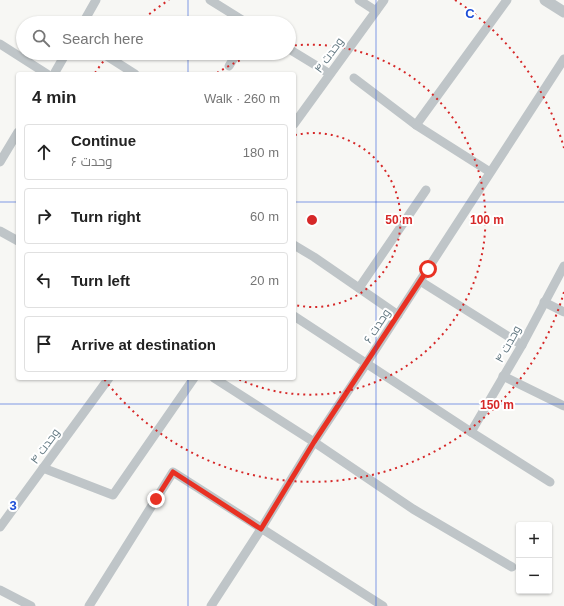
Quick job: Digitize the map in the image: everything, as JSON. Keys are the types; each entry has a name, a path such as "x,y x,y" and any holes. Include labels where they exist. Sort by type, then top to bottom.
{"street":[{"path":"87,16 96,0"},
{"path":"210,0 235,16"},
{"path":"359,0 376,11"},
{"name":"وحدت ۴","path":"296,121 384,0"},
{"path":"416,125 507,0"},
{"path":"545,0 564,12"},
{"path":"0,44 16,54"},
{"path":"296,53 330,74"},
{"name":"وحدت ۶","path":"211,606 261,529 314,442 564,59"},
{"path":"25,60 44,72"},
{"path":"55,72 62,60"},
{"path":"113,60 132,72"},
{"path":"229,66 233,60"},
{"path":"354,78 416,125 490,172"},
{"path":"0,162 16,135"},
{"path":"360,288 426,190"},
{"path":"0,231 16,240"},
{"path":"296,246 398,315"},
{"name":"وحدت ۴","path":"471,432 522,344 564,266"},
{"path":"420,281 522,344"},
{"path":"544,302 564,312"},
{"path":"296,317 550,482"},
{"path":"503,376 564,406"},
{"name":"وحدت ۴","path":"0,527 108,380"},
{"path":"43,468 113,495 193,380"},
{"path":"217,380 314,442 413,509 512,567"},
{"path":"89,606 173,472 383,606"},
{"path":"0,590 31,606"}],"route":[{"path":"156,499 173,472 261,529 314,442 428,269"}]}
